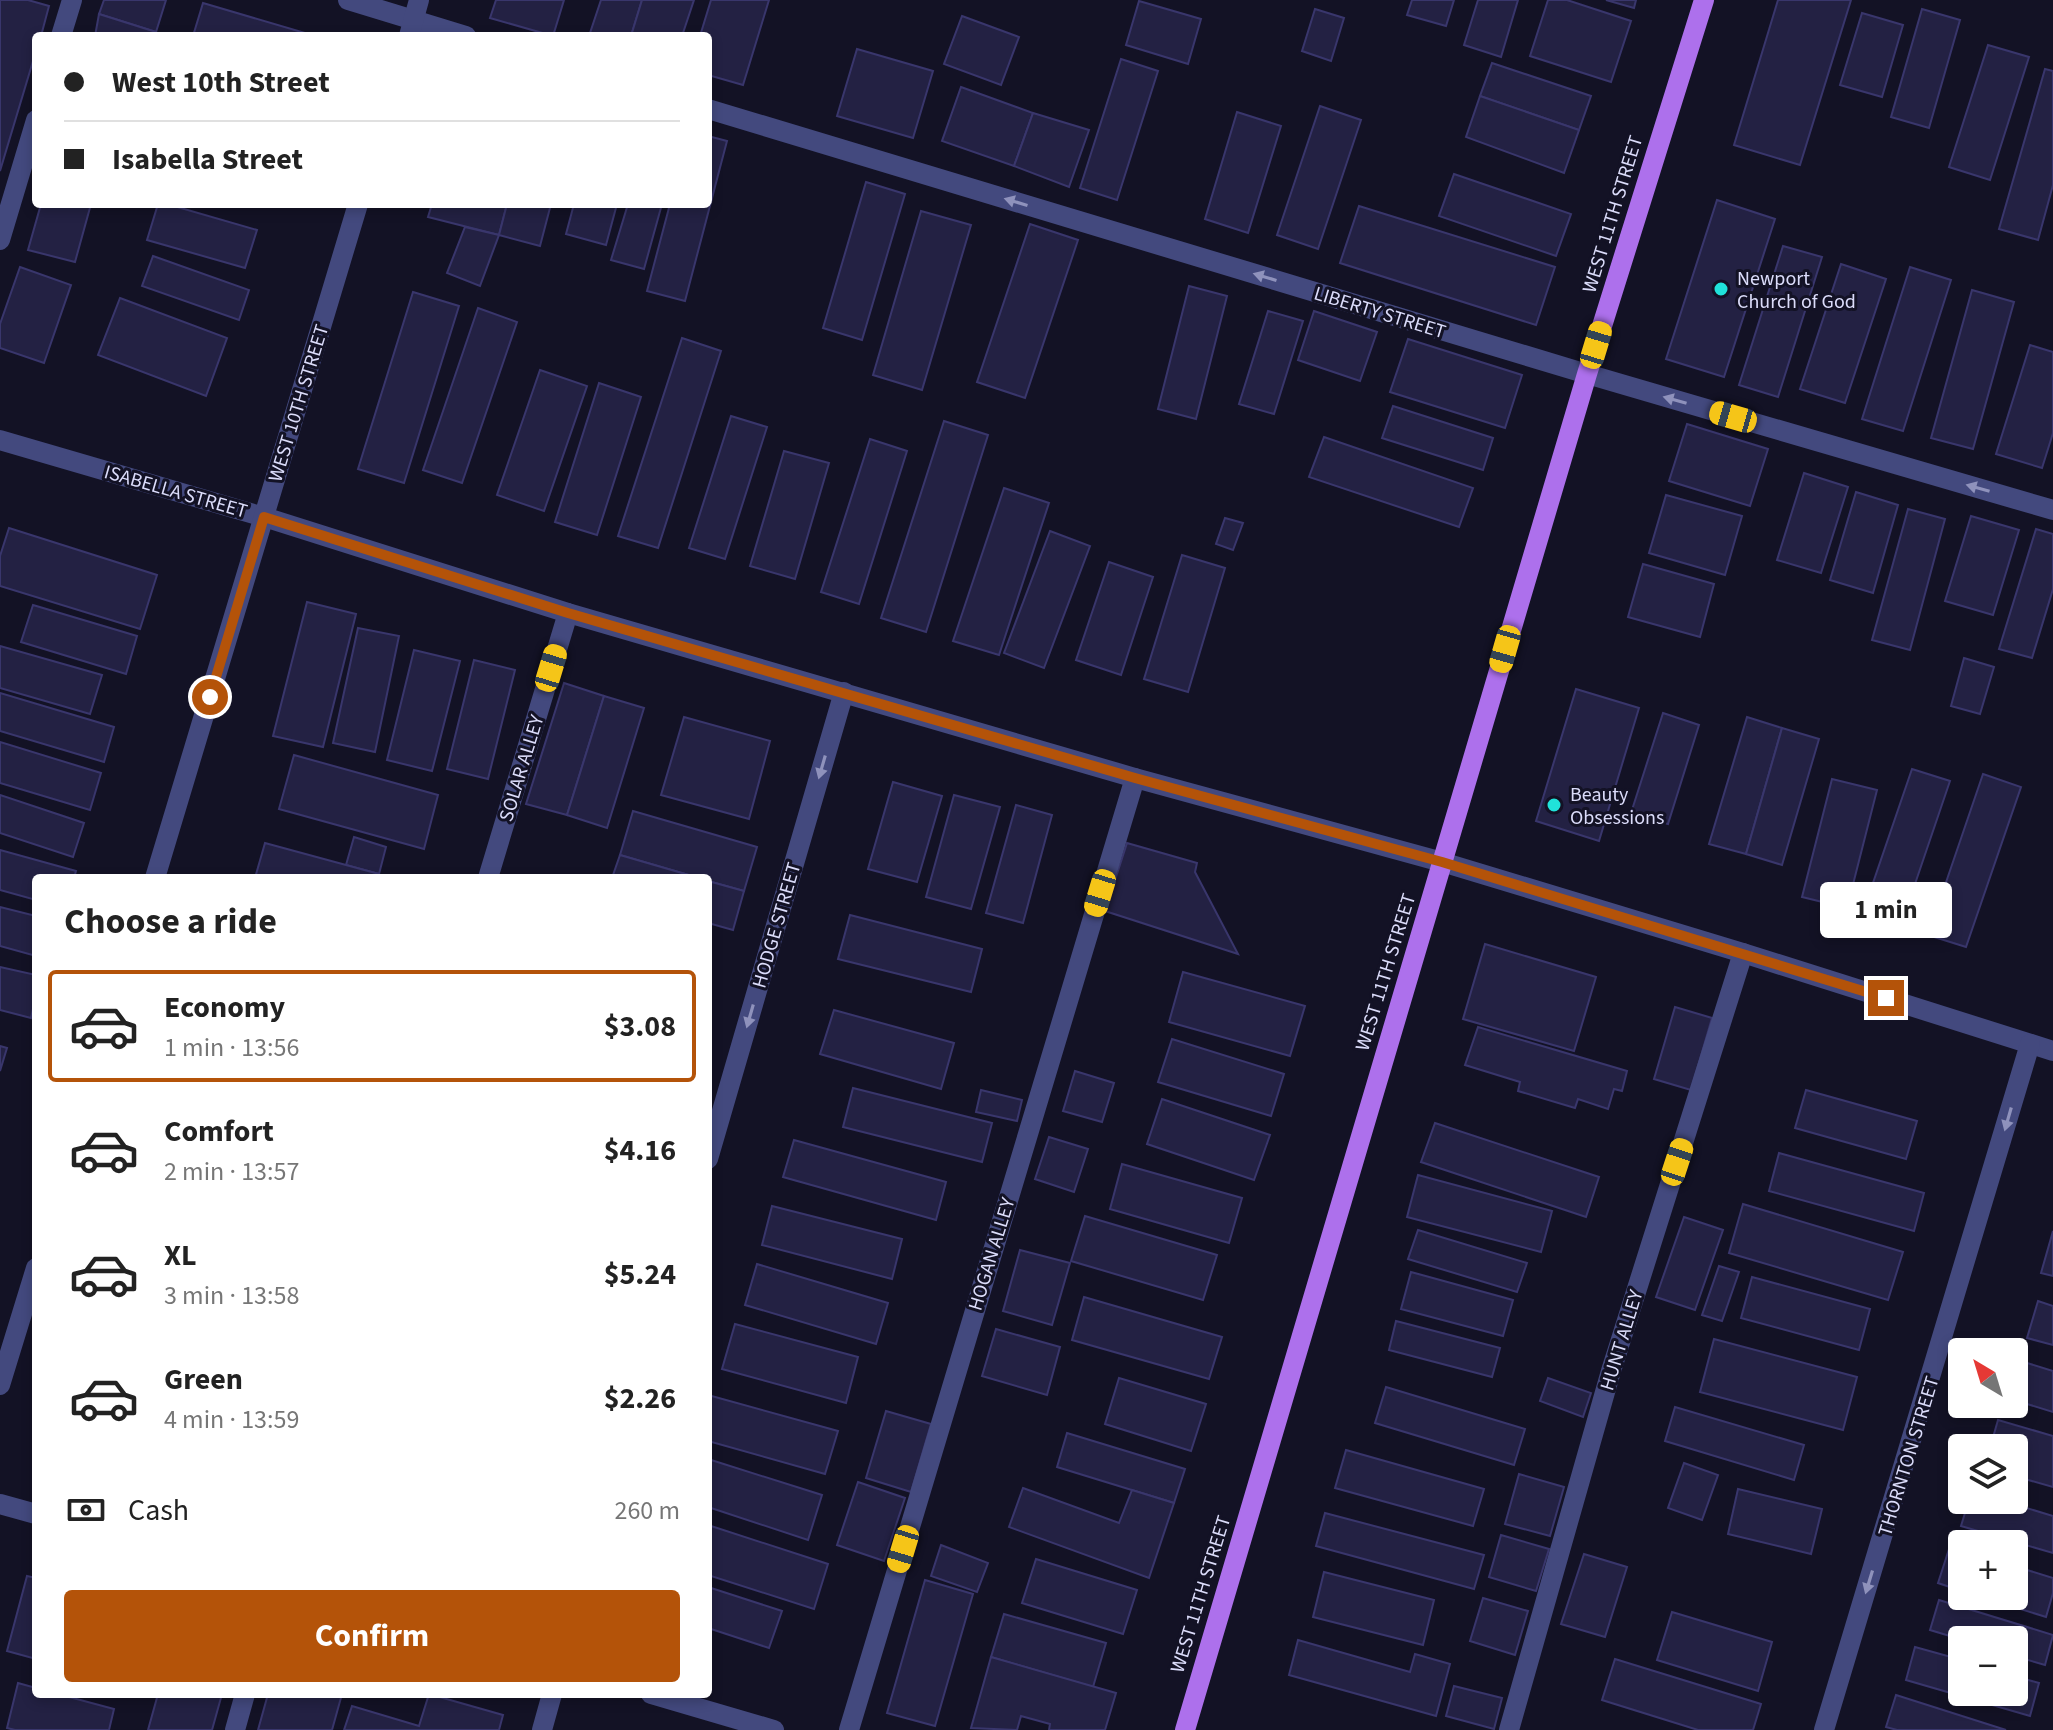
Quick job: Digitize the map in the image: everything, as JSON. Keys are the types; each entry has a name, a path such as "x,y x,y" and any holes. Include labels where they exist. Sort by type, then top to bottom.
{"main road":[{"name":"WEST 11TH STREET","path":"1185,1730 1587,374 1704,0"}],"street":[{"path":"62,32 72,0"},
{"path":"348,0 411,28 438,32"},
{"path":"411,28 419,0"},
{"name":"LIBERTY STREET","path":"712,110 1587,374 2053,510"},
{"path":"0,240 32,133"},
{"name":"WEST 10TH STREET","path":"156,874 357,208"},
{"name":"ISABELLA STREET","path":"0,440 264,517 568,613 1135,778 1442,862 2053,1051"},
{"name":"SOLAR ALLEY","path":"489,874 568,613"},
{"name":"HODGE STREET","path":"712,1145 844,692"},
{"name":"HOGAN ALLEY","path":"849,1730 1135,778"},
{"name":"HUNT ALLEY","path":"1509,1730 1611,1371 1743,953"},
{"name":"THORNTON STREET","path":"1824,1730 2030,1044"},
{"path":"0,1385 32,1281"},
{"path":"0,1504 32,1513"},
{"path":"235,1730 244,1698"},
{"path":"542,1730 551,1698"},
{"path":"665,1698 774,1730"}],"building":[{"path":"0,0 28,0 49,6 42,32 32,32 32,64 0,171"},
{"path":"104,0 166,0 156,32 99,14"},
{"path":"496,0 564,0 554,32 539,32 490,18"},
{"path":"601,0 642,0 632,32 590,32"},
{"path":"642,0 694,0 683,32 632,32"},
{"path":"711,0 769,0 743,85 712,76 712,32 701,32"},
{"path":"1412,0 1454,0 1446,26 1407,15"},
{"path":"1478,0 1518,0 1501,57 1464,45"},
{"path":"1548,0 1567,0 1631,21 1611,82 1530,56"},
{"path":"1606,0 1636,0 1634,8"},
{"path":"1778,0 1851,0 1800,165 1734,145"},
{"path":"1139,1 1201,19 1188,64 1126,45"},
{"path":"203,3 302,32 194,32"},
{"path":"1315,9 1344,18 1331,61 1302,51"},
{"path":"1922,9 1960,20 1929,128 1891,117"},
{"path":"1862,13 1903,25 1882,97 1840,85"},
{"path":"99,14 156,32 96,32"},
{"path":"962,16 1019,37 1001,85 944,64"},
{"path":"1988,45 2029,57 1990,180 1949,167"},
{"path":"857,49 933,71 913,138 837,116"},
{"path":"1121,59 1158,71 1117,200 1080,188"},
{"path":"1492,63 1591,96 1579,130 1480,96"},
{"path":"2045,69 2053,71 2053,185 2038,240 1999,229"},
{"path":"961,87 1033,113 1014,166 942,141"},
{"path":"1480,96 1579,130 1564,173 1466,137"},
{"path":"1320,106 1361,120 1318,249 1277,235"},
{"path":"1237,112 1281,126 1248,233 1205,219"},
{"path":"1033,113 1089,130 1069,187 1014,166"},
{"path":"712,137 727,141 712,198"},
{"path":"1454,174 1571,214 1556,256 1439,216"},
{"path":"866,182 905,194 862,340 823,328"},
{"name":"Newport Church of God","path":"1717,200 1775,219 1724,377 1666,359"},
{"path":"1359,206 1555,267 1536,325 1340,263"},
{"path":"40,208 90,208 75,262 28,250"},
{"path":"157,208 181,208 257,230 245,268 147,240"},
{"path":"431,208 506,208 499,235 428,217"},
{"path":"506,208 550,208 540,246 499,235"},
{"path":"573,208 616,208 606,245 566,234"},
{"path":"627,208 661,208 644,269 611,260"},
{"path":"669,208 709,208 685,301 647,291"},
{"path":"921,211 971,225 922,390 873,375"},
{"path":"1030,224 1078,240 1025,398 977,382"},
{"path":"465,227 499,235 480,286 447,273"},
{"path":"1783,246 1822,257 1778,397 1739,385"},
{"path":"153,256 249,290 239,320 142,286"},
{"path":"1841,264 1886,279 1845,403 1800,389"},
{"path":"20,267 71,285 44,363 0,348 0,324"},
{"path":"1910,267 1951,280 1903,431 1862,419"},
{"path":"1189,286 1227,296 1196,419 1158,409"},
{"path":"1972,290 2014,302 1973,449 1931,438"},
{"path":"413,292 459,306 404,483 358,469"},
{"path":"120,298 227,338 206,396 98,355"},
{"path":"478,308 517,322 462,483 423,470"},
{"path":"1268,311 1303,321 1274,414 1239,404"},
{"path":"1314,311 1377,332 1360,381 1298,360"},
{"path":"682,338 721,351 658,548 618,536"},
{"path":"1408,339 1522,375 1505,428 1390,392"},
{"path":"2030,345 2053,352 2053,433 2042,468 1996,454"},
{"path":"540,370 587,386 544,511 497,495"},
{"path":"599,383 641,397 597,535 555,522"},
{"path":"1393,406 1493,438 1483,470 1382,438"},
{"path":"731,416 767,427 725,559 689,548"},
{"path":"944,421 988,435 926,632 881,618"},
{"path":"1687,424 1768,449 1750,506 1669,481"},
{"path":"1324,437 1473,488 1459,527 1309,477"},
{"path":"870,439 907,451 859,604 821,592"},
{"path":"784,451 829,463 795,579 750,566"},
{"path":"1804,473 1848,487 1821,573 1777,560"},
{"path":"1004,488 1049,503 999,655 953,641"},
{"path":"1856,492 1898,505 1873,593 1830,580"},
{"path":"1666,495 1742,516 1725,575 1649,553"},
{"path":"1908,509 1945,519 1910,650 1872,640"},
{"path":"1971,516 2019,530 1993,615 1945,601"},
{"path":"1225,518 1243,523 1233,550 1216,544"},
{"path":"9,528 157,575 140,629 0,586 0,556"},
{"path":"2036,529 2053,534 2053,589 2032,658 1999,649"},
{"path":"1050,531 1090,546 1044,668 1004,653"},
{"path":"1182,555 1225,568 1188,692 1144,679"},
{"path":"1109,562 1153,577 1121,675 1076,660"},
{"path":"1643,564 1714,584 1700,637 1628,617"},
{"path":"307,602 356,614 323,747 273,736"},
{"path":"33,605 137,636 126,674 21,642"},
{"path":"358,628 399,636 375,752 333,743"},
{"path":"0,646 102,675 90,714 0,688"},
{"path":"414,650 460,661 432,771 387,760"},
{"path":"1964,658 1994,667 1980,714 1951,706"},
{"path":"474,660 515,670 488,779 447,769"},
{"path":"564,683 604,696 567,815 526,804"},
{"path":"1576,689 1639,708 1599,841 1536,821"},
{"path":"0,693 114,727 104,762 0,731"},
{"path":"604,696 644,708 607,828 567,815"},
{"path":"1663,713 1699,725 1668,824 1631,813"},
{"path":"684,717 770,741 749,819 661,795"},
{"path":"1747,717 1782,728 1746,854 1709,844"},
{"path":"1782,728 1819,739 1782,865 1746,854"},
{"path":"0,742 101,773 90,810 0,783"},
{"path":"294,755 438,795 424,849 279,809"},
{"path":"1912,769 1950,781 1899,931 1861,918"},
{"path":"1983,774 2021,787 1966,947 1928,935"},
{"path":"1832,779 1877,790 1847,908 1802,897"},
{"path":"893,782 942,796 917,882 868,869"},
{"path":"0,795 84,823 73,857 0,833"},
{"path":"954,795 1000,807 971,909 926,897"},
{"path":"1016,805 1052,815 1023,923 986,913"},
{"path":"633,811 757,847 744,891 712,882 712,874 685,874 620,855"},
{"path":"354,837 386,847 379,874 346,865"},
{"path":"265,843 379,874 256,874"},
{"path":"1127,843 1197,863 1195,872 1238,954 1105,911"},
{"path":"0,850 76,871 75,874 32,874 32,899 0,890"},
{"path":"620,855 685,874 613,874"},
{"path":"712,882 744,891 733,930 712,924"},
{"path":"0,907 32,915 32,955 0,946"},
{"path":"850,915 982,949 971,992 838,959"},
{"path":"1485,944 1596,977 1574,1051 1463,1019"},
{"path":"0,967 32,974 31,1018 0,1010"},
{"path":"1183,972 1305,1006 1290,1056 1169,1022"},
{"path":"1675,1007 1712,1018 1691,1090 1654,1079"},
{"path":"834,1010 954,1043 941,1089 820,1054"},
{"path":"1478,1027 1627,1071 1622,1091 1614,1089 1608,1109 1578,1099 1575,1108 1518,1091 1520,1082 1465,1065"},
{"path":"1172,1039 1284,1074 1271,1116 1158,1082"},
{"path":"0,1046 7,1048 0,1071"},
{"path":"1075,1071 1114,1083 1102,1122 1063,1111"},
{"path":"853,1088 992,1123 982,1162 843,1127"},
{"path":"981,1090 1022,1100 1017,1121 976,1112"},
{"path":"1806,1090 1917,1121 1906,1159 1795,1128"},
{"path":"1162,1099 1270,1135 1254,1180 1147,1144"},
{"path":"1435,1123 1599,1177 1586,1217 1421,1162"},
{"path":"1049,1137 1088,1149 1074,1192 1035,1179"},
{"path":"794,1140 946,1182 936,1220 783,1177"},
{"path":"1779,1153 1924,1193 1914,1231 1769,1191"},
{"path":"1122,1164 1242,1198 1229,1243 1110,1209"},
{"path":"1418,1175 1552,1211 1541,1252 1407,1217"},
{"path":"1743,1204 1903,1252 1888,1300 1729,1253"},
{"path":"772,1206 902,1239 892,1279 762,1245"},
{"path":"1085,1216 1217,1255 1203,1300 1071,1261"},
{"path":"1684,1217 1723,1230 1695,1310 1656,1297"},
{"path":"1418,1230 1527,1263 1517,1292 1408,1259"},
{"path":"2053,1231 2053,1276 2041,1273"},
{"path":"1020,1250 1070,1263 1052,1325 1003,1311"},
{"path":"757,1264 888,1303 876,1344 745,1305"},
{"path":"1719,1266 1739,1272 1722,1321 1702,1315"},
{"path":"1411,1272 1513,1300 1503,1336 1401,1309"},
{"path":"1752,1277 1870,1309 1859,1350 1741,1318"},
{"path":"1084,1297 1222,1337 1209,1379 1072,1340"},
{"path":"2038,1301 2053,1306 2053,1345 2027,1338"},
{"path":"1396,1321 1500,1348 1492,1377 1389,1350"},
{"path":"735,1324 858,1357 846,1403 722,1369"},
{"path":"996,1329 1060,1347 1047,1395 982,1376"},
{"path":"1714,1339 1857,1377 1843,1430 1700,1392"},
{"path":"2028,1363 2053,1371 2053,1412 2028,1404"},
{"path":"1119,1378 1206,1404 1191,1451 1105,1424"},
{"path":"1548,1378 1591,1393 1583,1417 1540,1401"},
{"path":"1386,1387 1525,1429 1514,1465 1375,1423"},
{"path":"712,1396 838,1431 825,1474 712,1442"},
{"path":"1675,1407 1804,1445 1794,1480 1665,1441"},
{"path":"886,1411 931,1424 911,1492 866,1478"},
{"path":"1998,1420 2053,1436 2053,1487 2028,1480 2028,1434 1994,1434"},
{"path":"1067,1433 1185,1469 1174,1503 1057,1467"},
{"path":"1346,1450 1484,1489 1473,1526 1335,1488"},
{"path":"712,1460 822,1495 808,1540 712,1508"},
{"path":"1684,1463 1718,1475 1702,1520 1668,1508"},
{"path":"1519,1474 1564,1487 1550,1536 1505,1524"},
{"path":"858,1482 905,1498 884,1561 837,1545"},
{"path":"1023,1488 1119,1523 1132,1490 1174,1503 1149,1578 1009,1527"},
{"path":"1738,1489 1822,1509 1811,1554 1728,1534"},
{"path":"2028,1508 2053,1516 2053,1553 2028,1546 2028,1530 1975,1530 1961,1526 1965,1514 2028,1514"},
{"path":"1325,1513 1484,1555 1474,1589 1316,1546"},
{"path":"712,1526 828,1564 814,1609 712,1576"},
{"path":"1501,1535 1549,1549 1536,1591 1489,1577"},
{"path":"941,1545 988,1563 977,1592 931,1576"},
{"path":"1948,1552 1948,1586 1938,1583"},
{"path":"1584,1554 1627,1567 1605,1637 1561,1624"},
{"path":"1036,1559 1137,1590 1123,1634 1022,1603"},
{"path":"2028,1570 2053,1578 2053,1593 2046,1617 2024,1610 2028,1610"},
{"path":"1324,1572 1434,1600 1423,1645 1313,1617"},
{"path":"27,1576 32,1577 32,1658 7,1651"},
{"path":"925,1580 973,1594 935,1726 887,1713"},
{"path":"712,1588 782,1611 769,1648 712,1629"},
{"path":"1483,1598 1528,1611 1515,1655 1470,1641"},
{"path":"1939,1600 1948,1603 1948,1610 1972,1610 2024,1626 1948,1626 1948,1635 1930,1630"},
{"path":"1672,1612 1772,1642 1758,1691 1657,1660"},
{"path":"1004,1614 1106,1643 1093,1687 991,1657"},
{"path":"2028,1627 2053,1635 2045,1665 2028,1660"},
{"path":"1298,1640 1410,1672 1415,1654 1450,1664 1436,1716 1289,1675"},
{"path":"1915,1647 1948,1656 1948,1692 1906,1680"},
{"path":"991,1657 1116,1693 1105,1730 1049,1730 1050,1724 1021,1716 1017,1730 971,1728"},
{"path":"1615,1659 1761,1704 1753,1730 1698,1730 1602,1700"},
{"path":"2028,1680 2039,1683 2030,1716 1996,1706 2028,1706"},
{"path":"18,1683 32,1687 32,1698 73,1698 114,1709 109,1730 7,1728"},
{"path":"1454,1686 1502,1698 1494,1729 1446,1716"},
{"path":"1896,1695 2006,1730 1897,1730 1886,1727"},
{"path":"157,1698 221,1698 212,1730 148,1730"},
{"path":"267,1698 341,1698 332,1730 258,1730"},
{"path":"428,1698 443,1698 503,1715 499,1730 344,1730 352,1706 419,1726"}],"place":[{"name":"Newport Church of God","path":"1721,289"},
{"name":"Beauty Obsessions","path":"1554,805"}],"route":[{"path":"210,697 264,517 568,613 1135,778 1442,862 1886,998"}]}
